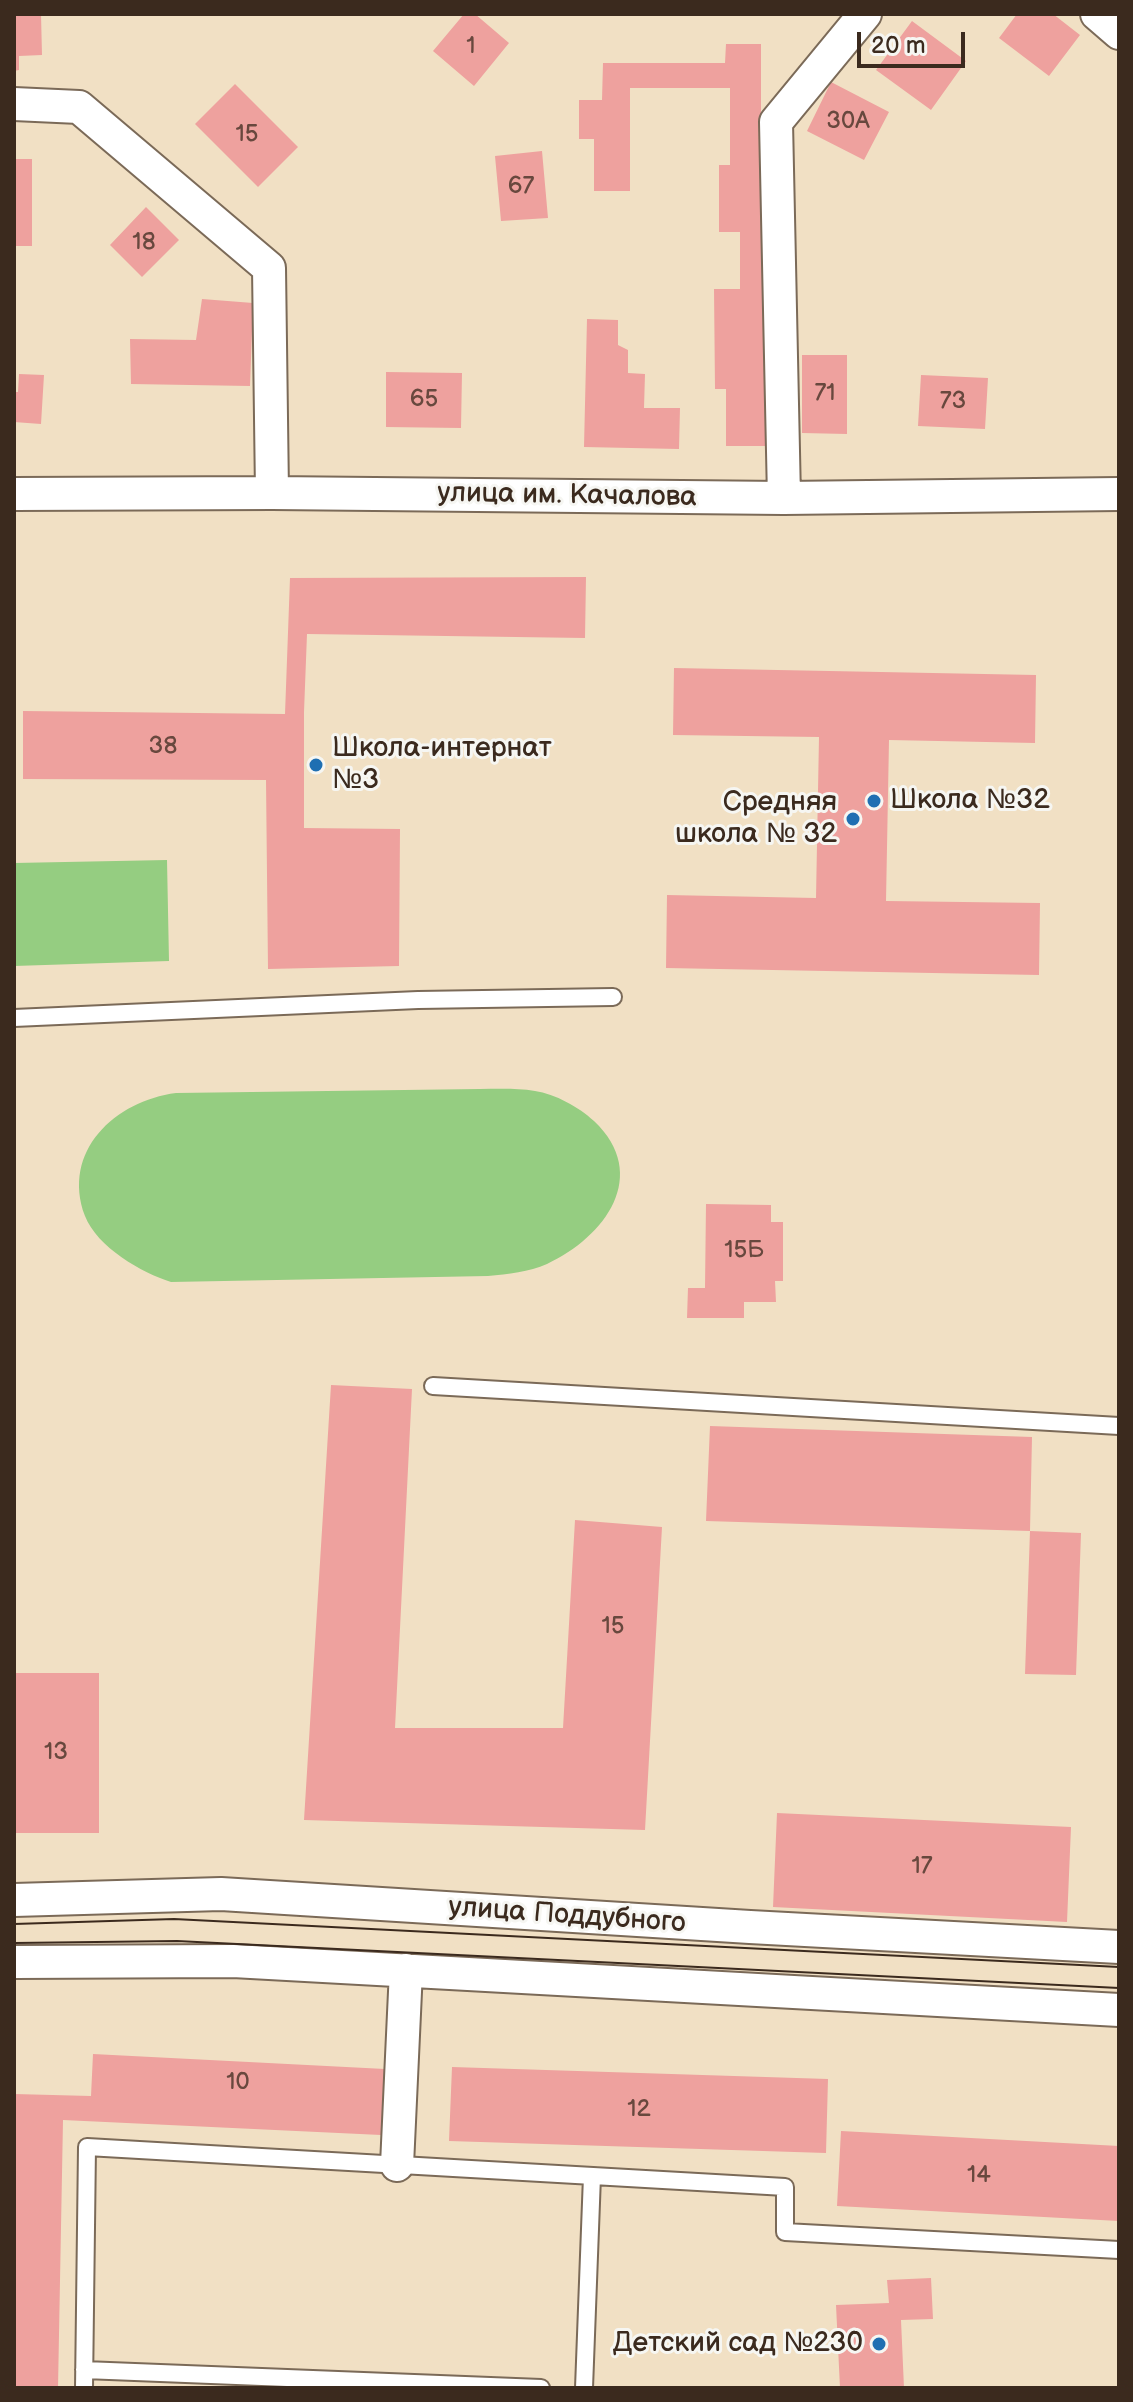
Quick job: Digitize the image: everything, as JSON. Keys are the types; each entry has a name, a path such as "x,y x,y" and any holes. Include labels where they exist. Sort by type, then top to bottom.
{"street":[{"path":"784,498 776,122 865,14"},
{"path":"1097,14 1119,33"},
{"path":"14,104 79,107 269,268 272,493"},
{"name":"улица им. Качалова","path":"14,494 784,498 1119,494"},
{"name":"улица Поддубного","path":"14,1900 221,1894 1119,1947"},
{"path":"14,1962 233,1961 1119,2010"},
{"path":"397,2165 406,1970"}],"lane":[{"path":"14,1018 418,1000 613,997"},
{"path":"433,1386 1119,1426"},
{"path":"84,2388 87,2147 785,2187 785,2232 1119,2250"},
{"path":"584,2388 592,2176"},
{"path":"84,2370 541,2388"}],"green space":[{"path":"167,860 169,961 14,966 14,863"},
{"path":"514,1089 551,1095 581,1111 611,1142 619,1162 619,1183 614,1203 602,1221 587,1238 540,1267 488,1276 171,1282 147,1272 110,1248 99,1238 85,1216 80,1192 81,1170 87,1151 114,1118 154,1098 176,1093"}],"building":[{"path":"14,14 41,14 42,55 19,56 19,70 14,71"},
{"path":"464,14 475,14 509,43 474,86 433,51"},
{"path":"1017,14 1053,14 1080,35 1049,76 999,38"},
{"path":"912,21 966,61 931,110 876,70"},
{"path":"726,44 761,44 761,169 770,170 769,446 726,446 726,389 715,389 714,289 740,289 740,232 719,232 719,165 730,165 730,88 630,88 630,191 594,191 594,139 579,139 579,100 602,100 603,63 725,63"},
{"path":"831,82 889,112 864,160 807,131"},
{"path":"235,84 298,147 258,187 195,124"},
{"path":"542,151 548,218 501,221 495,156"},
{"path":"14,159 32,159 32,246 14,246"},
{"path":"146,207 179,240 142,277 110,245"},
{"path":"202,299 253,303 250,386 131,384 130,339 196,340"},
{"path":"587,319 618,320 618,345 628,350 628,373 645,374 644,408 680,408 679,449 584,447"},
{"path":"802,355 847,355 847,434 802,433"},
{"path":"386,372 462,373 461,428 386,427"},
{"path":"19,374 44,375 41,424 14,422 14,392 18,392"},
{"path":"921,375 988,378 985,429 918,426"},
{"path":"586,577 585,638 307,634 304,828 400,829 399,966 268,969 266,780 23,779 23,711 285,714 290,578"},
{"name":"Средняя школа № 32","path":"674,668 1036,675 1035,743 889,740 886,901 1040,903 1039,975 666,968 667,895 816,898 819,737 673,735"},
{"path":"706,1204 771,1205 771,1222 783,1222 783,1281 775,1281 776,1302 744,1302 744,1318 687,1318 688,1288 705,1288"},
{"path":"331,1385 412,1389 395,1728 563,1728 575,1520 662,1527 645,1830 304,1820"},
{"path":"710,1426 1032,1437 1030,1531 706,1521"},
{"path":"1030,1531 1081,1533 1076,1675 1025,1674"},
{"path":"14,1673 99,1673 99,1833 14,1833"},
{"path":"777,1813 1071,1827 1067,1922 773,1907"},
{"path":"93,2054 385,2069 381,2135 63,2120 58,2388 14,2388 14,2094 91,2096"},
{"path":"452,2067 828,2079 826,2153 449,2141"},
{"path":"841,2131 1119,2146 1119,2221 837,2206"},
{"path":"931,2278 933,2319 901,2320 904,2388 840,2388 836,2305 889,2303 887,2280"}],"tram line":[{"path":"14,1924 174,1919 1119,1967"},
{"path":"14,1943 177,1941 1119,1988"}],"place":[{"name":"Школа-интернат №3","path":"316,765"},
{"name":"Школа №32","path":"874,801"},
{"name":"Средняя школа № 32","path":"853,819"},
{"name":"Детский сад №230","path":"879,2344"}]}
